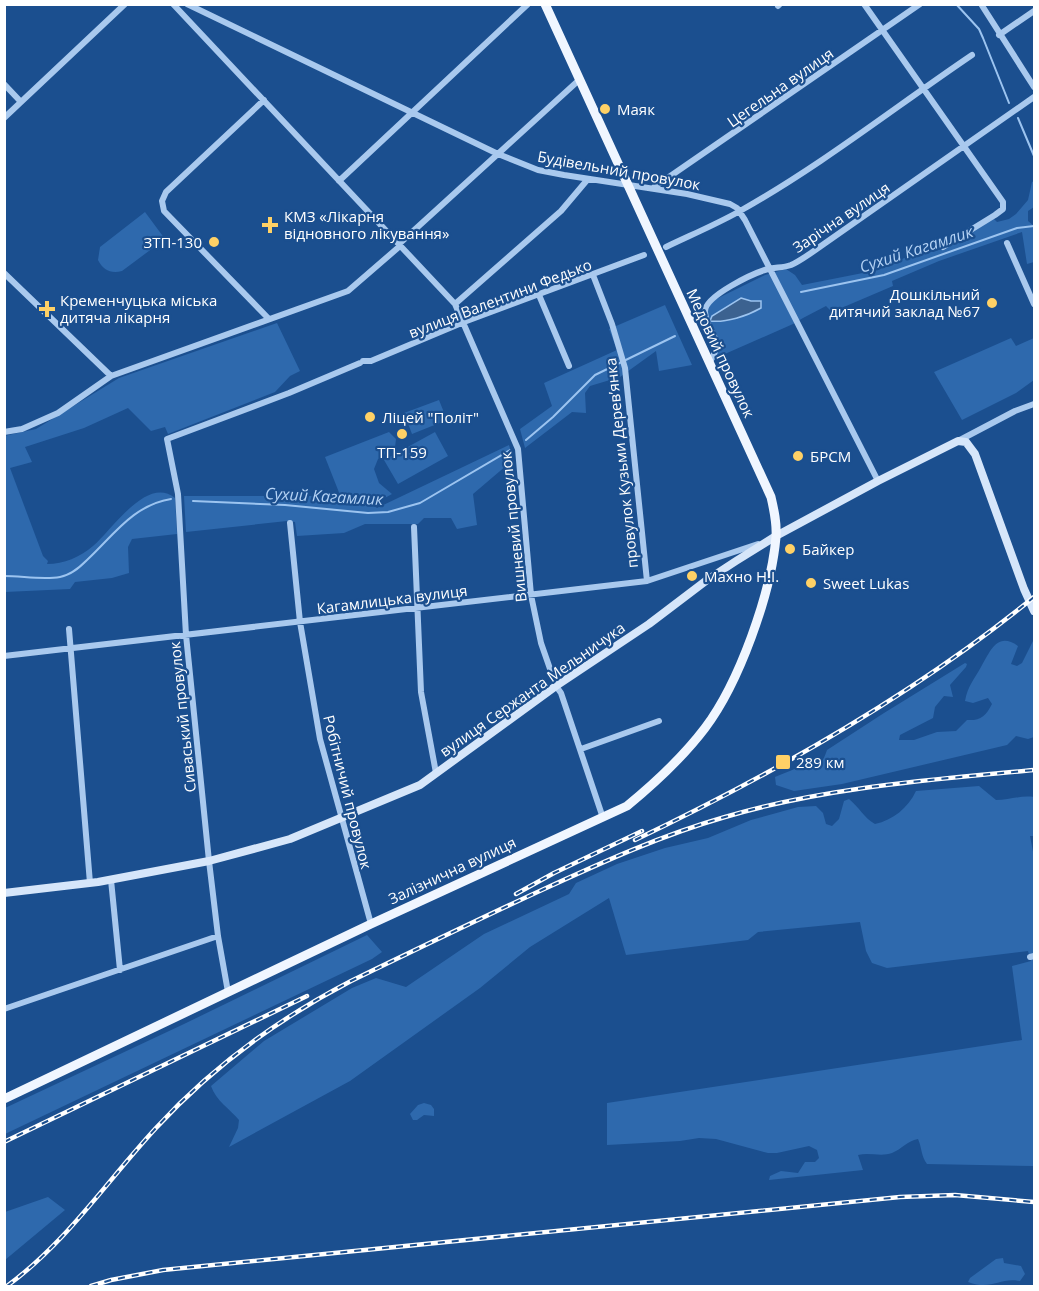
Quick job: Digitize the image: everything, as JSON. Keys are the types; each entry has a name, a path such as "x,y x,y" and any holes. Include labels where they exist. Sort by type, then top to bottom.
{"main road":[{"name":"Медовий провулок","path":"545,4 771,496 776,516 776,536"},
{"name":"Залізнична вулиця","path":"4,1099 371,924 627,806 646,790 704,729 721,704 755,625 764,598 776,536"}],"street":[{"path":"4,118 125,4"},
{"name":"Вишневий провулок","path":"173,4 455,304 518,449 531,596 541,643 555,686 561,693 581,749 603,818"},
{"name":"Будівельний провулок","path":"187,4 498,154 538,170 730,204 739,212"},
{"path":"339,181 528,4"},
{"path":"864,4 1004,205 995,215 943,247"},
{"name":"Цегельна вулиця","path":"653,189 920,4"},
{"path":"981,4 1035,87"},
{"path":"999,34 1035,10"},
{"path":"666,247 739,212 822,160 972,54"},
{"path":"4,432 22,429 58,413 111,376 348,291 579,80"},
{"path":"4,84 21,102"},
{"name":"Зарічна вулиця","path":"709,363 717,352 718,345 706,318 706,306 718,294 770,269 779,269 792,264 811,253 1035,97"},
{"path":"264,100 166,192 162,201 164,211 269,319"},
{"path":"455,304 561,211 588,179"},
{"path":"739,212 878,481"},
{"path":"1007,243 1035,304"},
{"name":"вулиця Валентини Федько","path":"167,439 282,396 362,362 390,354 464,322 644,255"},
{"path":"4,273 111,376"},
{"name":"провулок Кузьми Деревʼянка","path":"592,275 625,368 647,581"},
{"path":"539,295 569,366"},
{"name":"вулиця Сержанта Мельничука","path":"4,893 111,880 209,861 290,839 420,785 555,686 649,624 707,580 776,536 1015,411 1035,404"},
{"name":"Сиваський провулок","path":"167,439 178,494 186,635 209,861 218,936 228,992"},
{"path":"958,441 966,442 975,454 1024,589 1035,610"},
{"name":"Робітничий провулок","path":"290,523 300,622 320,739 340,819 371,924"},
{"path":"414,527 421,692 436,773"},
{"name":"Кагамлицька вулиця","path":"4,656 647,581 746,549 776,536"},
{"path":"69,629 90,883"},
{"path":"581,749 659,720"},
{"path":"111,880 120,970"},
{"path":"4,1009 218,936"}],"shaded area":[{"path":"1034,181 1034,207 1028,211 1028,221 1034,226 1034,262 1027,264 1022,232 939,261 892,281 893,286 832,312 826,306 793,324 718,357 696,309 765,275 786,269 795,275 802,285 878,270 993,218 997,222 1009,219 1028,200","holes":["739,299 751,301 751,313 712,316"]},
{"path":"145,212 165,239 122,271 114,272 105,269 98,260 100,247"},
{"path":"741,298 761,301 761,308 736,318 710,321 712,316"},
{"path":"665,305 692,365 659,371 656,351 620,377 590,386 585,393 586,413 572,412 525,448 520,429 552,406 544,383 617,350 609,329"},
{"path":"277,323 300,371 290,376 275,392 168,434 165,427 151,431 128,408 84,428 25,447 32,462 10,468 43,556 48,561 47,564 66,561 83,553 93,546 131,507 153,494 164,493 175,498 177,534 132,539 128,547 129,573 112,578 75,582 70,589 5,592 4,436 36,429 119,378"},
{"path":"1011,338 1016,346 1034,338 1034,380 1016,393 962,420 934,372"},
{"path":"439,400 447,420 412,434 404,413"},
{"path":"389,432 396,439 395,447 378,459 374,469 379,483 392,494 374,504 366,498 340,495 325,457"},
{"path":"435,432 448,456 398,484 384,460"},
{"path":"509,445 513,460 473,494 477,525 457,529 451,518 424,518 418,524 365,524 344,533 297,536 295,522 287,521 186,532 184,496 312,496 365,500 377,508"},
{"path":"1034,639 1034,737 1028,739 1016,736 1007,745 842,784 794,791 776,785 775,777 797,768 819,764 827,750 965,663 966,667 950,685 953,697 944,696 935,707 933,718 900,735 899,740 914,740 937,732 956,731 967,720 982,717 992,704 988,698 973,703 965,701 970,687 991,650 999,642 1005,641 1018,646 1011,664 1017,666 1022,663"},
{"path":"979,786 996,800 1034,797 1034,836 1030,836 1034,857 1034,1166 927,1164 918,1139 892,1153 858,1155 863,1170 769,1180 770,1176 781,1171 798,1173 805,1162 815,1162 819,1158 817,1150 809,1146 768,1153 716,1139 699,1138 607,1145 607,1103 1022,1040 1012,966 1031,961 1028,951 887,968 872,963 866,951 860,922 758,932 748,940 626,955 609,898 530,947 480,988 350,1081 229,1147 238,1128 239,1120 220,1100 211,1086 264,1041 352,988 376,978 406,987 484,934 569,894 576,883 617,864 665,848 708,838 751,820 798,807 816,806 823,813 826,824 832,826 839,819 844,801 849,799 875,824 888,820 899,812 909,803 916,791"},
{"path":"367,935 382,952 372,959 5,1134 5,1108"},
{"path":"424,1103 431,1105 434,1109 434,1116 424,1115 413,1120 410,1114 418,1105"},
{"path":"48,1197 65,1210 5,1260 5,1212"},
{"path":"1003,1258 1004,1263 1021,1266 1025,1274 1020,1281 1013,1280 989,1285 968,1282 970,1278 996,1259"}],"waterway":[{"path":"956,4 979,29 1009,103"},
{"path":"1018,118 1034,156"},
{"name":"Сухий Кагамлик","path":"801,292 884,275 1017,228 1034,226"},
{"name":"Сухий Кагамлик","path":"526,440 595,375 675,336"},
{"name":"Сухий Кагамлик","path":"193,501 285,505 368,513 388,512 420,503 510,450"},
{"name":"Сухий Кагамлик","path":"4,576 47,578 68,575 81,566 124,523 146,508 171,499"}],"railway":[{"path":"635,840 739,788 842,730 941,667 1034,597"},
{"path":"7,1286 49,1250 156,1128 200,1085 272,1028 351,981 588,869 702,824 801,798 917,781 1034,770"},
{"path":"516,894 642,831"},
{"path":"4,1142 307,996"},
{"path":"91,1286 163,1270 900,1197 955,1195 1034,1202"}],"place":[{"name":"Маяк","path":"605,109"},
{"name":"КМЗ «Лікарня відновного лікування»","path":"270,225"},
{"name":"ЗТП-130","path":"214,242"},
{"name":"Дошкільний дитячий заклад №67","path":"992,303"},
{"name":"Кременчуцька міська дитяча лікарня","path":"47,309"},
{"name":"Ліцей \"Політ\"","path":"370,417"},
{"name":"ТП-159","path":"402,434"},
{"name":"БРСМ","path":"798,456"},
{"name":"Байкер","path":"790,549"},
{"name":"Махно Н.І.","path":"692,576"},
{"name":"Sweet Lukas","path":"811,583"},
{"name":"289 км","path":"783,762"}]}
